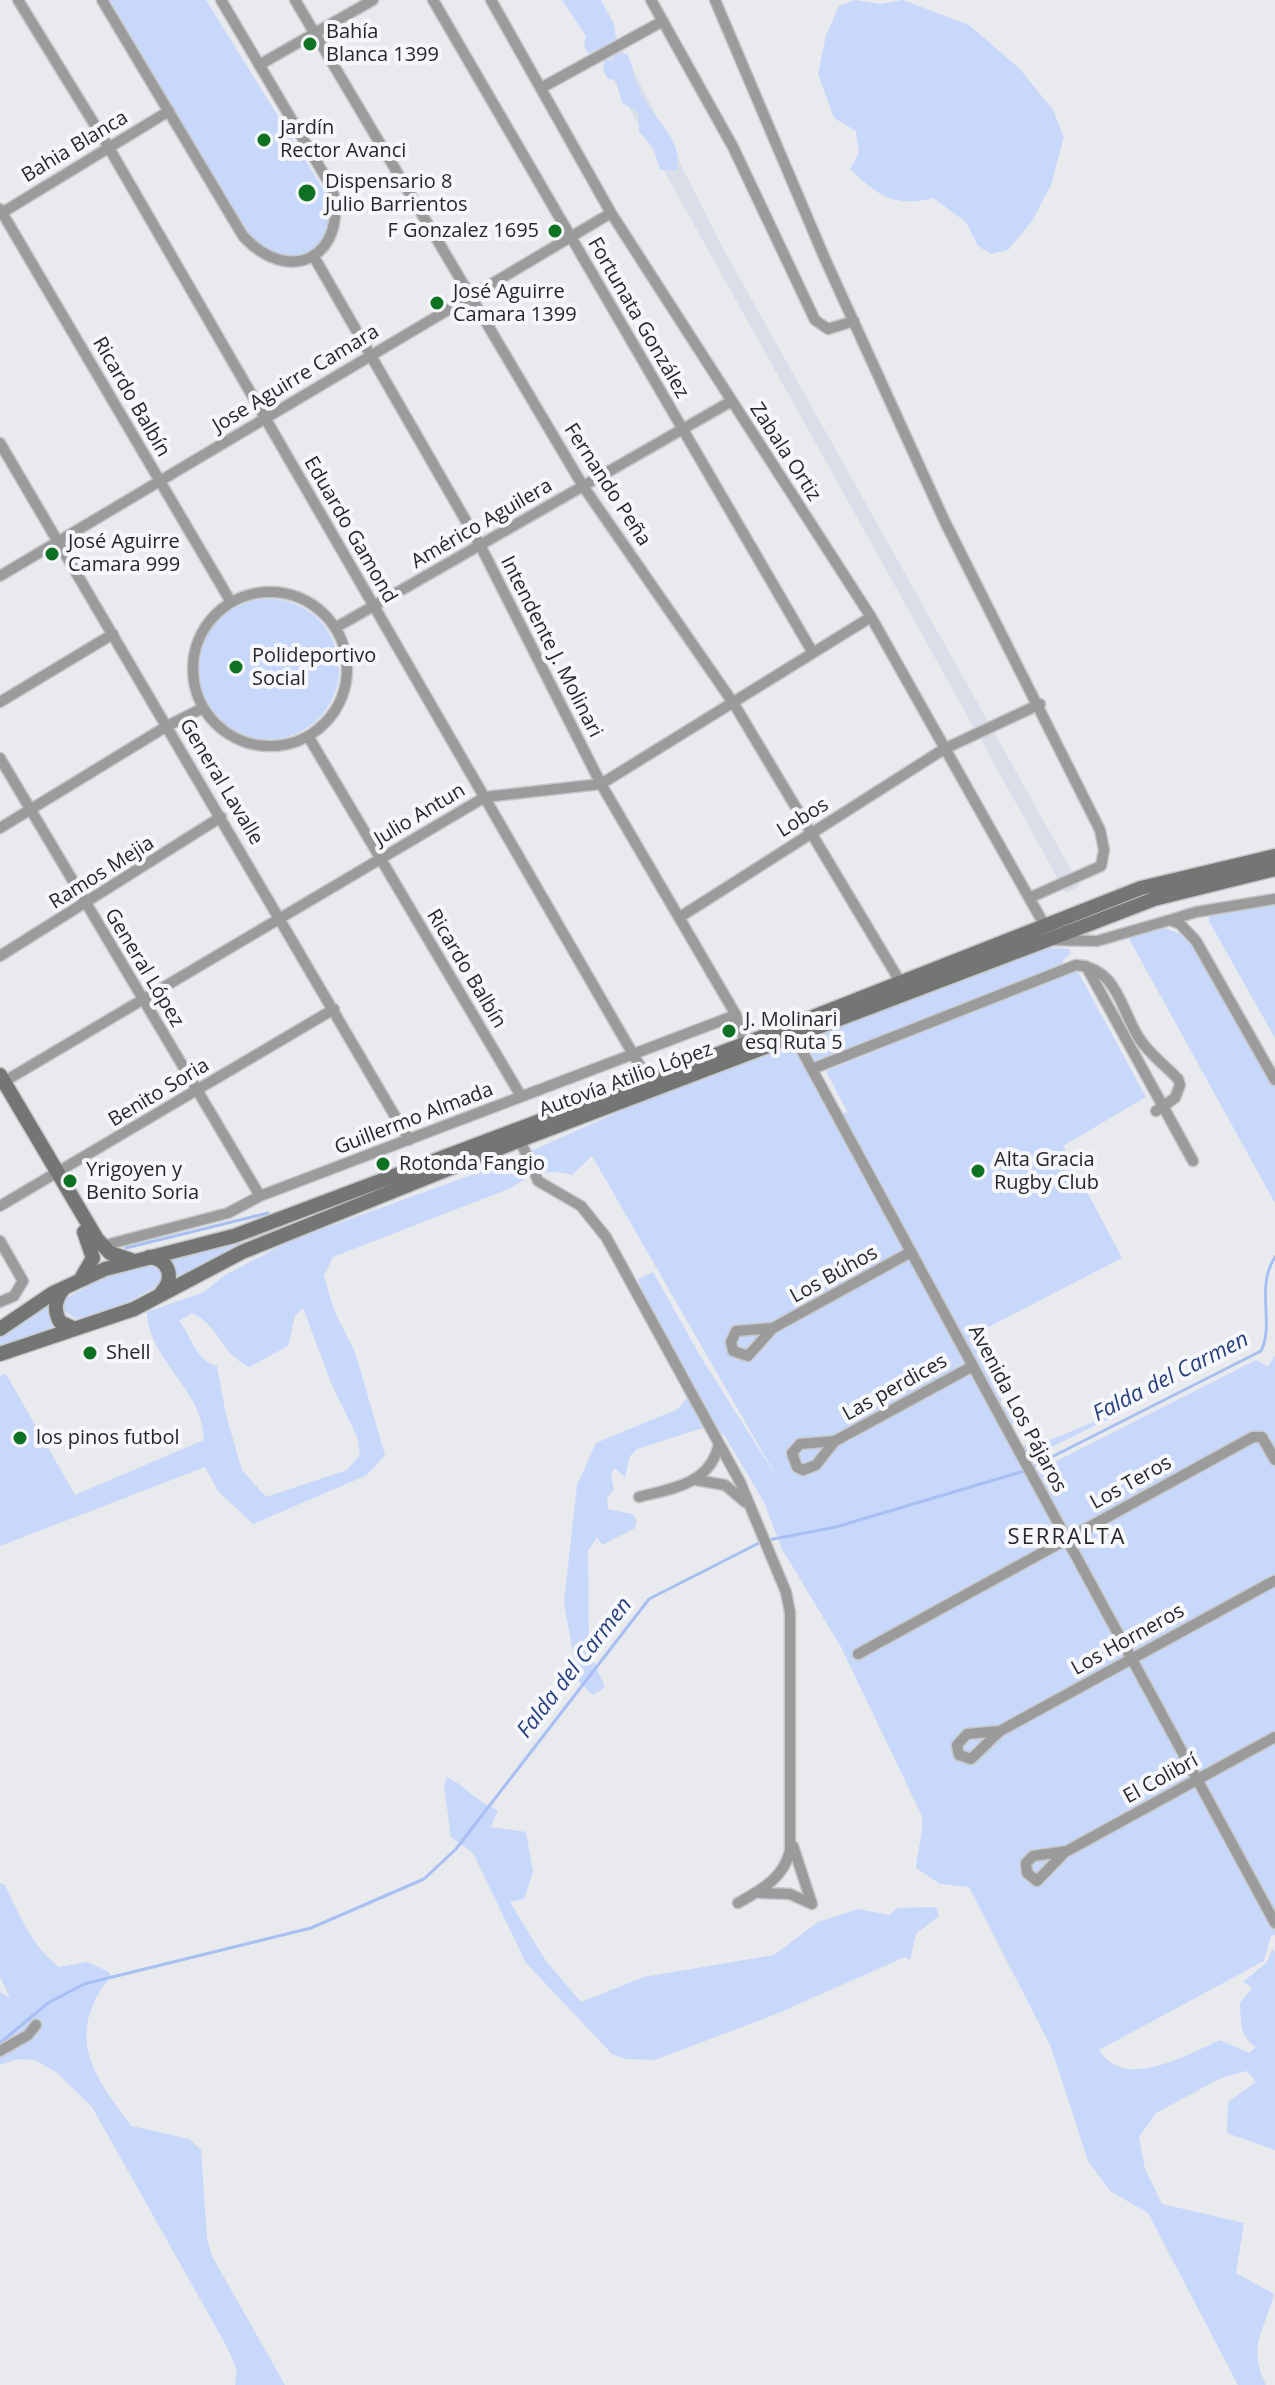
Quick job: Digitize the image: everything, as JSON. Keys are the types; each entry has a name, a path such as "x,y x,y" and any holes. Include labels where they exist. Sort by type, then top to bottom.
{"main road":[{"name":"Autovía Atilio López","path":"0,1329 80,1279 132,1260 234,1236 648,1080 795,1038 1048,933 1141,888 1275,856"},
{"name":"Autovía Atilio López","path":"0,1354 134,1309 242,1252 747,1050 901,983 1154,899 1275,869"},
{"path":"1,1083 102,1246 132,1260"},
{"path":"56,1175 93,1250 91,1265 80,1279"},
{"path":"149,1257 161,1260 168,1268 168,1286 159,1295"},
{"path":"64,1287 56,1299 57,1316 64,1325 75,1329"}],"street":[{"name":"Eduardo Gamond","path":"18,0 109,148 648,1080"},
{"path":"102,0 243,236 257,252 288,264 314,257 333,229 337,208 332,188 221,0"},
{"name":"Fernando Peña","path":"295,0 583,486 734,704 901,983"},
{"path":"259,65 373,0"},
{"name":"Fortunata González","path":"433,0 813,653"},
{"name":"Zabala Ortiz","path":"491,0 611,213 871,617 1048,933"},
{"path":"652,0 733,147 815,320 828,329 854,321"},
{"path":"715,0 945,522 1093,809 1104,850 1101,866 1029,898"},
{"path":"541,88 663,21"},
{"name":"Bahia Blanca","path":"1,212 169,111"},
{"name":"Ricardo Balbín","path":"1,212 231,602"},
{"name":"Jose Aguirre Camara","path":"0,576 611,213"},
{"name":"Intendente J. Molinari","path":"314,257 481,547 601,784 736,1015 747,1050"},
{"name":"Américo Aguilera","path":"335,628 730,402"},
{"name":"General Lavalle","path":"0,443 409,1140"},
{"path":"253,593 288,595 319,610 335,628 345,653 345,682 335,710 308,736 286,744 263,746 240,740 220,728 203,708 194,682 193,657 206,626 231,602 253,593"},
{"name":"Julio Antun","path":"1,1083 485,797 601,784 871,617"},
{"path":"0,702 113,634"},
{"name":"Lobos","path":"680,917 944,749 1040,704"},
{"path":"0,828 167,726 203,708"},
{"name":"Ricardo Balbín","path":"308,736 521,1096"},
{"name":"General López","path":"0,758 260,1196"},
{"name":"Ramos Mejia","path":"0,956 86,905 221,817"},
{"path":"1048,933 1097,941 1196,912 1275,899"},
{"path":"1170,920 1180,924 1196,941 1275,1080"},
{"path":"812,1069 1076,965 1086,966 1110,979 1138,1037 1178,1079 1180,1085 1175,1098 1159,1108"},
{"path":"1086,966 1159,1108 1193,1161"},
{"name":"Benito Soria","path":"0,1206 334,1009"},
{"name":"Guillermo Almada","path":"102,1246 228,1213 260,1196 736,1015"},
{"name":"Avenida Los Pájaros","path":"795,1038 1275,1923"},
{"path":"520,1140 538,1181 581,1206 606,1237 719,1444 750,1506 786,1592 790,1612 791,1840 788,1859 779,1875 738,1903"},
{"path":"0,1241 23,1281 21,1290 0,1302"},
{"name":"Los Búhos","path":"773,1328 911,1252"},
{"name":"Las perdices","path":"835,1441 973,1366"},
{"name":"Los Teros","path":"858,1654 1253,1437 1262,1437 1275,1460"},
{"path":"639,1497 694,1480 710,1468 719,1444"},
{"path":"694,1480 725,1485 750,1506"},
{"name":"Los Horneros","path":"1000,1731 1274,1581"},
{"name":"El Colibrí","path":"1064,1853 1275,1737"},
{"path":"751,1896 780,1892 812,1904 791,1840"},
{"path":"0,2051 28,2035 36,2025"}],"shaded area":[{"path":"110,0 206,0 333,205 324,235 310,251 291,258 280,256 251,240"},
{"path":"562,0 601,0 614,24 616,39 607,49 588,53 584,46 586,36"},
{"path":"569,0 611,27 725,252 1080,886 1066,893"},
{"path":"855,0 880,4 903,0 969,25 1019,68 1053,110 1064,137 1051,185 1032,221 1008,250 991,254 978,246 966,222 933,198 908,201 887,197 850,169 859,153 856,131 834,118 818,74 826,35 839,6"},
{"path":"615,54 627,54 642,95 675,147 677,170 660,170 653,147 639,132 639,113 622,103 616,80 608,79 603,70 605,60 614,60"},
{"path":"269,599 296,604 319,619 334,642 339,669 334,696 319,719 296,734 269,739 242,734 219,719 204,696 199,669 204,642 219,619 242,604"},
{"path":"1275,903 1275,1038 1209,921 1209,915"},
{"path":"1165,928 1183,935 1195,950 1275,1086 1275,1203 1128,937"},
{"path":"1045,947 1069,949 1071,954 1063,959 1063,966 807,1069 829,1112 848,1113 826,1071 1077,970 1146,1097 1063,1146 1122,1258 971,1336 997,1379 1002,1398 1000,1407 1011,1406 1016,1410 1012,1428 1019,1445 1038,1445 1108,1416 1115,1416 1029,1458 1024,1467 1031,1474 1256,1360 1268,1367 1275,1355 1275,1935 1271,1936 1264,1961 1099,2050 1110,2062 1124,2068 1140,2069 1174,2060 1220,2040 1249,2053 1256,2047 1244,2033 1240,2003 1252,1988 1243,1982 1267,1962 1272,1949 1275,1952 1275,2150 1227,2133 1228,2102 1256,2082 1247,2071 1221,2078 1156,2113 1139,2137 1145,2169 1162,2204 1244,2223 1236,2273 1274,2294 1258,2349 1260,2371 1266,2385 1238,2385 1148,2213 1110,2191 1088,2161 1051,2047 969,1887 940,1884 916,1868 922,1816 841,1647 782,1549 764,1502 724,1435 707,1427 700,1429 637,1449 630,1456 625,1477 614,1468 611,1476 614,1489 607,1498 608,1509 632,1514 637,1520 635,1528 602,1545 597,1537 588,1551 589,1652 605,1687 593,1695 578,1681 564,1602 577,1485 596,1443 678,1409 687,1398 638,1279 653,1272 699,1354 781,1484 592,1156 572,1175 548,1172 533,1176 511,1188 333,1257 324,1276 334,1310 355,1352 385,1455 367,1475 253,1524 218,1491 205,1467 0,1546 0,1376 6,1374 75,1495 204,1440 202,1422 195,1406 156,1345 147,1312 204,1292 225,1275 292,1240 507,1162 618,1112","holes":["303,1308 331,1383 358,1439 360,1455 347,1470 266,1497 242,1470 226,1415 217,1366 204,1359 179,1321 192,1313 202,1319 231,1354 249,1367 288,1346 295,1316"]},
{"path":"240,1238 243,1246 175,1282 177,1271 167,1258"},
{"path":"152,1262 165,1273 160,1285 120,1306 77,1319 64,1311 65,1299 107,1276"},
{"path":"50,1302 53,1331 0,1348 0,1335"},
{"path":"447,1777 498,1810 491,1827 526,1832 533,1872 524,1899 510,1902 546,1961 581,2002 644,1977 774,1955 818,1922 858,1909 889,1915 897,1908 936,1907 939,1916 916,1934 910,1960 905,1957 776,2014 655,2060 626,2059 612,2054 526,1963 473,1853 451,1837 444,1785"},
{"path":"0,1883 5,1885 34,1940 59,1967 87,1962 109,1972 111,1976 97,1997 89,2017 86,2036 95,2071 132,2126 189,2139 201,2150 207,2238 212,2256 285,2385 235,2385 237,2370 227,2347 92,2107 56,2072 35,2060 18,2059 0,2065 0,1992 10,1998 0,1977"}],"waterway":[{"path":"126,1248 268,1213"},
{"name":"Falda del Carmen","path":"768,1540 836,1527 1024,1471 1261,1351 1266,1329 1266,1281 1275,1257"},
{"name":"Falda del Carmen","path":"0,2043 48,2003 84,1984 311,1928 424,1879 456,1849 649,1599 761,1542"}],"place":[{"name":"Bahía Blanca 1399","path":"310,44"},
{"name":"Jardín Rector Avanci","path":"264,140"},
{"name":"Dispensario 8 Julio Barrientos","path":"307,193"},
{"name":"F Gonzalez 1695","path":"555,231"},
{"name":"José Aguirre Camara 1399","path":"437,303"},
{"name":"José Aguirre Camara 999","path":"52,554"},
{"name":"Polideportivo Social","path":"236,667"},
{"name":"J. Molinari esq Ruta 5","path":"729,1031"},
{"name":"Rotonda Fangio","path":"383,1164"},
{"name":"Alta Gracia Rugby Club","path":"978,1171"},
{"name":"Yrigoyen y Benito Soria","path":"70,1181"},
{"name":"Shell","path":"90,1353"},
{"name":"los pinos futbol","path":"20,1438"}],"district":[{"name":"SERRALTA","path":"1067,1538"}]}
